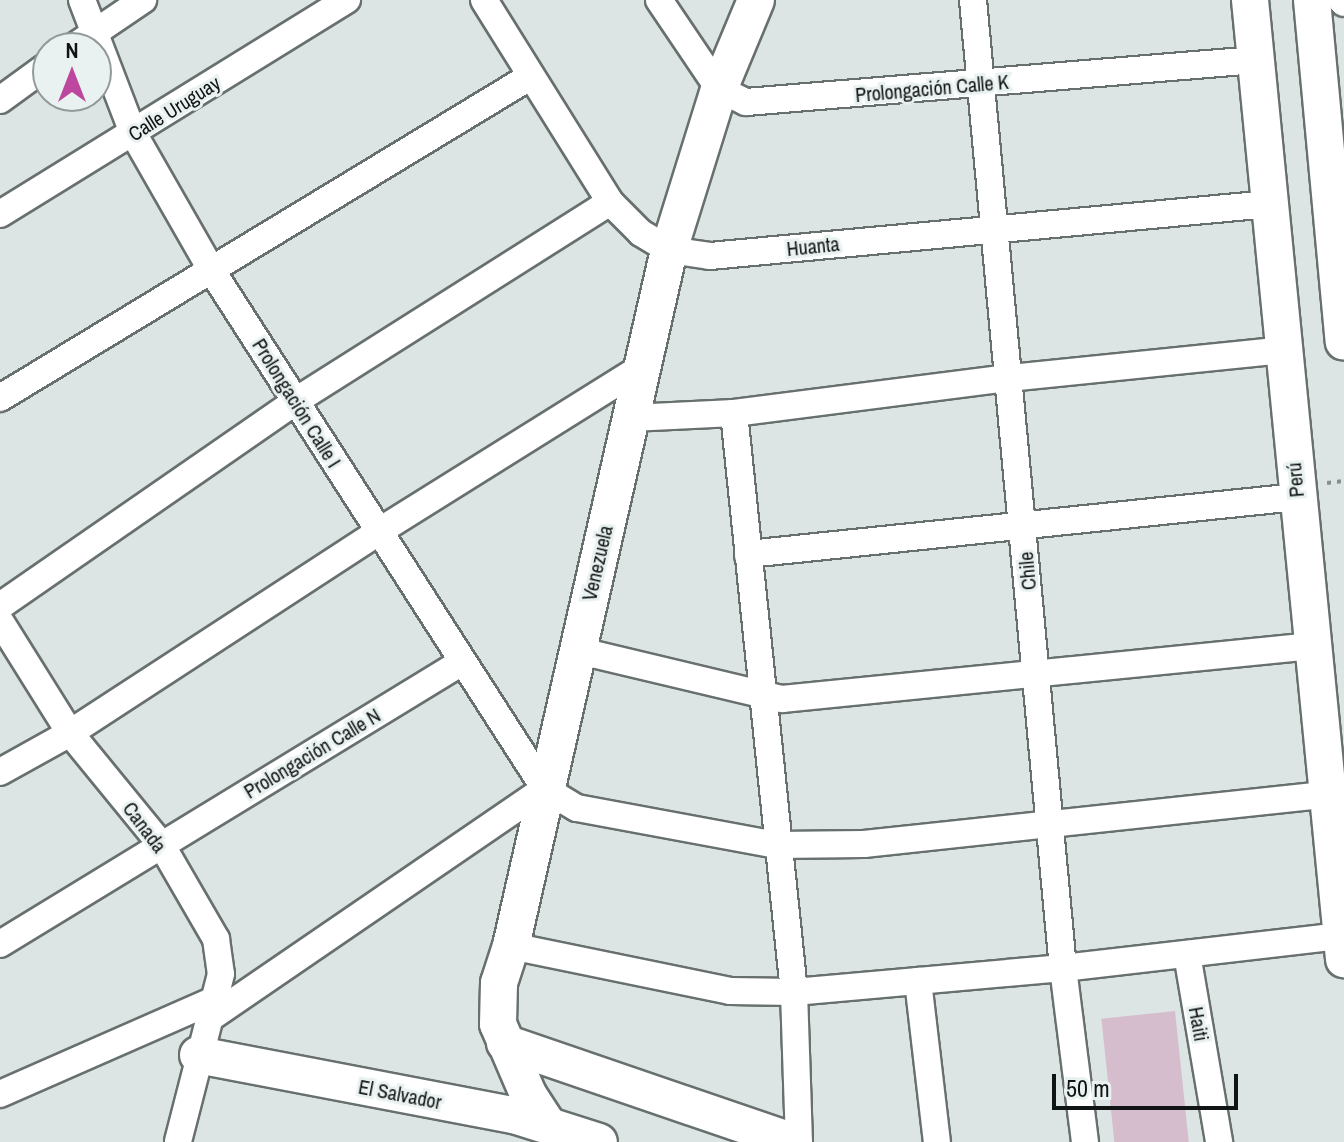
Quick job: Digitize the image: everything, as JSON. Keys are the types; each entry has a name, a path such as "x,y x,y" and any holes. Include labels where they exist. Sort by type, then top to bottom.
{"street":[{"name":"Prolongación Calle I","path":"82,0 97,31 133,133 212,271 545,789"},
{"path":"97,31 143,0"},
{"name":"Calle Uruguay","path":"0,214 347,0"},
{"name":"Huanta","path":"484,0 610,202 641,233 669,250 710,256 995,227 1270,204"},
{"path":"659,0 719,89"},
{"name":"Venezuela","path":"523,1127 528,1094 505,1043 496,1003 669,250 719,89 756,0"},
{"name":"Chile","path":"973,0 1063,968 1085,1142"},
{"name":"Perú","path":"1250,0 1312,646 1335,792 1342,947"},
{"path":"1312,0 1344,342"},
{"name":"Prolongación Calle K","path":"719,89 746,102 1256,60"},
{"path":"0,398 531,76"},
{"path":"0,100 32,77"},
{"path":"0,606 297,400 610,202"},
{"path":"631,418 734,413 1009,378 1283,350"},
{"path":"0,772 70,733 378,532 642,367"},
{"path":"505,1043 796,1142 794,992 734,413"},
{"path":"748,554 1297,497"},
{"name":"Canada","path":"0,621 70,733 161,844 216,939 221,974 178,1142"},
{"path":"576,650 782,699 1037,676 1312,646"},
{"name":"Prolongación Calle N","path":"0,944 462,662"},
{"path":"0,1094 214,1008 545,789 577,808 777,845 864,844 1050,826 1335,792"},
{"path":"511,946 730,991 794,992 1187,954 1342,947"},
{"name":"Haiti","path":"1187,954 1219,1142"},
{"path":"918,981 937,1142"},
{"name":"El Salvador","path":"198,1055 599,1142"}],"shaded area":[{"path":"1175,1011 1189,1142 1114,1142 1101,1019"}]}
